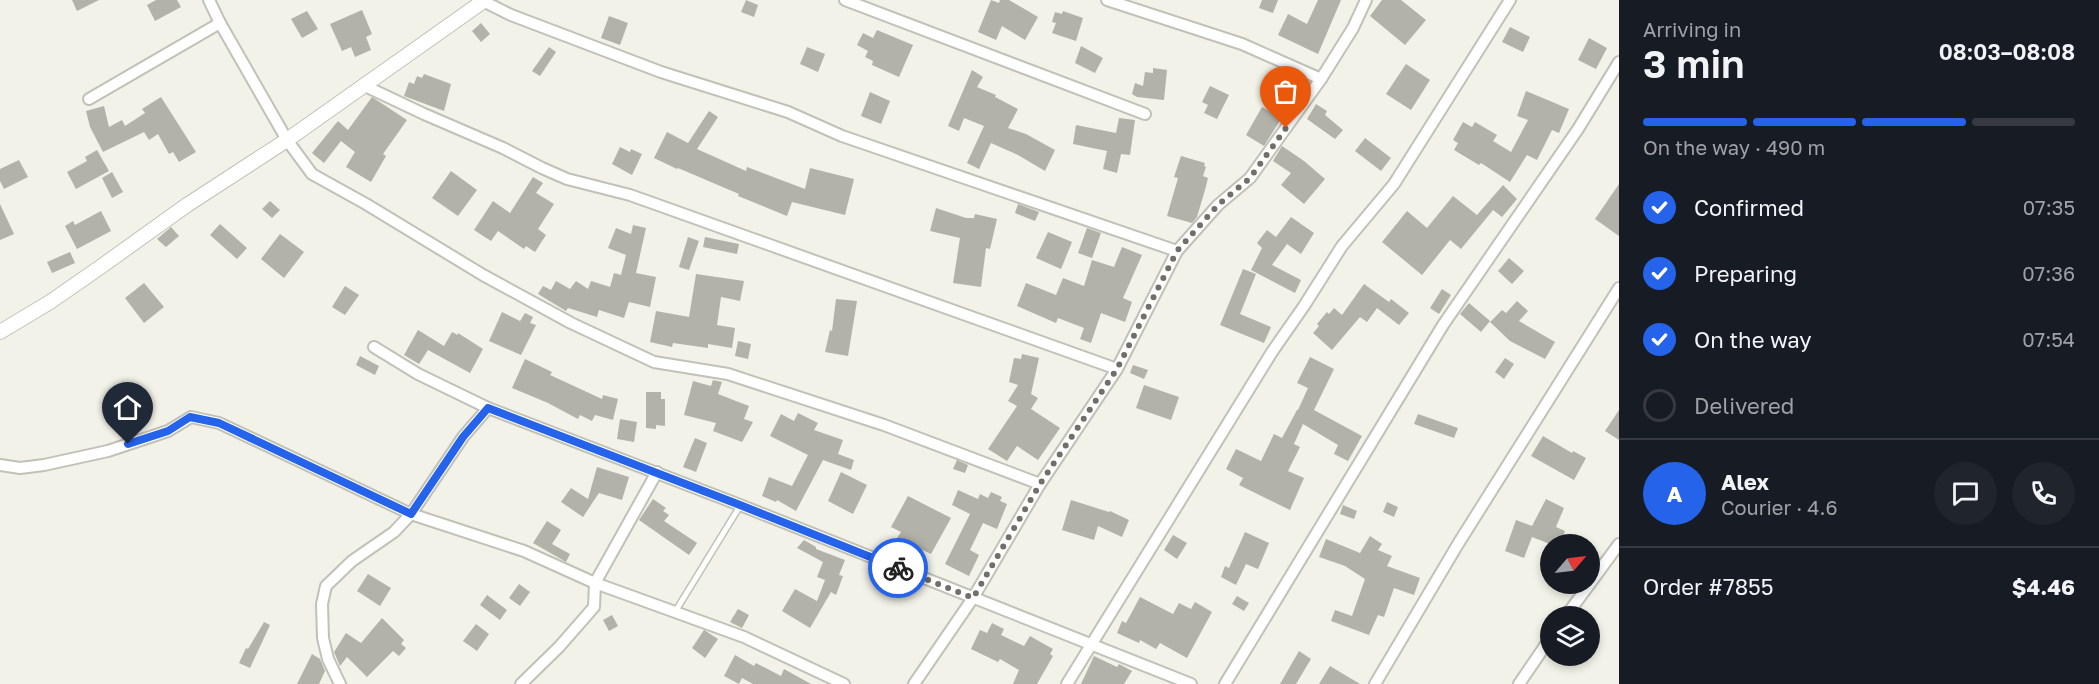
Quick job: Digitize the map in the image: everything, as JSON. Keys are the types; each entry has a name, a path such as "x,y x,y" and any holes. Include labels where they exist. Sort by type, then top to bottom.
{"street":[{"path":"209,0 287,140 312,174 483,275 572,323 654,362 728,374 884,425 1040,484"},
{"path":"845,0 1146,114"},
{"path":"1107,0 1242,44 1321,79"},
{"path":"914,684 973,598 1040,484 1117,369 1177,251 1218,205 1250,178 1321,79 1353,28 1366,0"},
{"path":"1067,684 1272,352 1342,246 1394,184 1510,0"},
{"path":"0,332 66,291 187,205 287,140 484,1 510,15 661,72 788,112 842,136 1177,251"},
{"path":"89,99 220,23"},
{"path":"1225,684 1443,325 1578,129 1619,62"},
{"path":"365,86 567,179 630,195 1117,369"},
{"path":"1376,684 1458,544 1619,288"},
{"path":"374,348 418,374 488,408 657,472 1191,684"},
{"path":"340,684 328,659 323,638 322,604 327,586 352,561 394,532 411,514 463,437 488,408"},
{"path":"0,465 20,468 44,465 108,451 168,431 190,417 219,423 411,514 524,551 595,583 744,637 844,684"},
{"path":"521,684 559,647 594,606 595,583 657,472"},
{"path":"1573,606 1619,544"},
{"path":"1519,684 1540,654"}],"lane":[{"path":"675,612 740,505"}],"building":[{"path":"72,0 99,0 77,11"},
{"path":"156,0 177,0 181,7 155,21 147,5"},
{"path":"746,0 758,5 754,17 741,12"},
{"path":"991,0 999,3 1000,0 1009,0 1038,17 1025,40 1002,26 996,40 978,32"},
{"path":"1262,0 1278,0 1273,13 1259,8"},
{"path":"1318,0 1341,0 1318,54 1278,35 1288,14 1307,24"},
{"path":"1382,0 1401,0 1426,20 1405,45 1370,16"},
{"path":"362,10 372,34 366,37 371,50 355,57 351,47 342,51 330,24"},
{"path":"307,11 318,29 302,38 291,19"},
{"path":"1063,11 1083,18 1076,41 1052,33 1056,23 1052,22 1055,12 1062,14"},
{"path":"609,16 628,23 620,45 601,38"},
{"path":"481,23 490,34 481,42 472,31"},
{"path":"1510,27 1530,37 1523,52 1502,42"},
{"path":"877,30 913,45 899,77 872,65 873,61 865,57 868,51 857,45 863,33 873,38"},
{"path":"1589,38 1607,48 1596,69 1578,60"},
{"path":"1081,46 1103,58 1095,73 1075,63"},
{"path":"549,47 556,52 540,76 532,71"},
{"path":"807,47 825,54 818,72 800,64"},
{"path":"1406,64 1430,80 1411,110 1386,94"},
{"path":"1153,68 1167,70 1164,100 1137,97 1132,94 1135,83 1143,86 1145,72 1153,73"},
{"path":"972,70 983,77 977,87 996,95 995,97 1018,109 1008,128 1026,134 1055,150 1045,171 991,143 979,169 967,163 984,126 964,118 959,131 948,126"},
{"path":"424,74 451,84 444,111 404,96 409,82 414,84 417,76 422,78"},
{"path":"1293,79 1302,83 1279,117 1281,119 1264,146 1246,135 1262,107 1271,112"},
{"path":"1210,86 1229,95 1217,119 1204,113 1208,105 1202,102"},
{"path":"1526,91 1569,109 1559,133 1552,130 1537,160 1527,155 1510,182 1481,163 1479,165 1454,150 1458,143 1453,140 1463,122 1472,127 1475,122 1497,135 1493,141 1511,152 1528,120 1517,116"},
{"path":"870,92 890,101 881,124 861,116"},
{"path":"161,97 196,152 179,162 173,152 169,154 158,134 149,140 144,132 103,152 90,127 86,111 104,106 109,127 122,120 125,126 145,113 142,109"},
{"path":"372,97 407,120 383,154 386,156 371,182 346,167 355,152 341,141 324,163 312,153 338,121 348,130"},
{"path":"1316,104 1327,111 1325,115 1343,130 1335,139 1307,119"},
{"path":"709,111 718,117 697,149 746,171 747,167 805,189 810,168 854,179 845,215 792,202 787,216 654,158 667,132 688,143"},
{"path":"1119,118 1135,120 1130,155 1121,154 1117,173 1103,169 1107,151 1073,144 1076,125 1116,133"},
{"path":"1365,138 1391,158 1381,171 1355,151"},
{"path":"1282,146 1325,179 1304,204 1281,185 1291,173 1273,161"},
{"path":"620,147 642,154 632,175 612,164"},
{"path":"97,150 109,171 76,189 67,172 87,161 85,157"},
{"path":"1181,156 1205,163 1203,176 1208,178 1197,217 1192,223 1167,216 1178,178 1174,177"},
{"path":"19,160 28,177 4,189 0,181 0,169"},
{"path":"451,171 477,190 458,216 432,198"},
{"path":"112,172 123,192 112,198 102,178"},
{"path":"533,177 543,183 536,193 554,204 538,229 546,235 535,252 526,246 524,249 498,231 491,241 474,230 493,201 510,213"},
{"path":"1619,184 1619,236 1595,219"},
{"path":"1503,185 1517,199 1502,217 1493,210 1461,249 1450,240 1422,275 1382,242 1407,211 1427,228 1453,196 1477,215"},
{"path":"270,201 280,210 272,218 262,209"},
{"path":"0,204 14,234 0,240"},
{"path":"1018,204 1039,212 1035,221 1015,213"},
{"path":"936,208 966,218 974,218 975,214 997,219 990,249 986,248 981,287 953,283 960,238 930,231"},
{"path":"101,211 111,231 77,249 65,226 73,221 75,225"},
{"path":"1291,217 1314,233 1301,254 1287,244 1272,265 1301,280 1295,293 1251,270 1262,248 1257,243 1267,230 1276,237"},
{"path":"220,224 247,248 237,259 210,235"},
{"path":"633,225 646,228 636,273 656,277 650,307 629,302 624,318 599,310 597,317 568,308 566,311 538,294 543,286 551,290 556,281 570,289 576,281 588,289 591,281 610,287 614,273 621,275 626,255 608,248 616,228 631,234"},
{"path":"171,227 179,236 166,247 157,239"},
{"path":"1087,228 1101,233 1092,258 1078,253"},
{"path":"1048,232 1072,242 1061,269 1036,258"},
{"path":"280,234 304,252 284,278 261,259"},
{"path":"688,237 699,241 689,270 679,267"},
{"path":"705,237 739,244 737,254 703,247"},
{"path":"1122,247 1142,255 1123,298 1132,302 1125,322 1101,313 1091,343 1080,339 1084,328 1058,318 1056,323 1017,306 1026,283 1056,295 1063,278 1084,286 1092,260 1114,267"},
{"path":"70,252 75,263 52,273 47,262"},
{"path":"1509,258 1524,271 1512,284 1498,271"},
{"path":"1243,269 1256,274 1240,314 1271,327 1264,343 1220,325"},
{"path":"696,274 744,281 740,301 721,297 717,325 735,328 732,348 708,344 708,348 673,343 672,347 650,342 656,311 689,317"},
{"path":"144,283 164,307 144,323 125,298"},
{"path":"1364,284 1389,302 1391,299 1409,313 1399,325 1377,308 1367,322 1360,317 1332,350 1313,333 1319,326 1317,324 1327,312 1329,314 1334,308 1342,315"},
{"path":"345,286 359,295 345,315 332,307"},
{"path":"1442,289 1451,295 1439,314 1430,308"},
{"path":"836,299 857,301 848,356 825,352 830,330 832,331"},
{"path":"1517,301 1528,311 1519,321 1555,342 1545,359 1510,341 1490,322 1502,310 1506,313"},
{"path":"1469,303 1490,321 1481,332 1460,314"},
{"path":"502,312 520,321 525,313 533,317 530,323 536,325 521,355 489,341"},
{"path":"418,330 444,346 452,332 458,335 458,333 483,349 470,373 428,350 419,364 404,355"},
{"path":"738,341 751,344 748,359 735,356"},
{"path":"1022,354 1039,358 1031,394 1038,398 1031,409 1060,428 1038,460 1017,446 1007,461 988,449 1017,406 1008,401 1018,385 1009,382 1014,358 1021,359"},
{"path":"360,356 379,366 375,375 356,365"},
{"path":"1310,357 1334,369 1314,410 1362,436 1348,461 1334,454 1338,445 1303,424 1294,444 1300,447 1288,471 1304,478 1290,510 1239,485 1243,478 1226,469 1236,449 1261,461 1274,434 1282,438 1308,388 1297,383"},
{"path":"1505,358 1514,364 1504,379 1495,372"},
{"path":"525,359 552,372 550,375 602,399 603,395 618,399 613,420 595,415 592,421 580,415 578,419 512,388"},
{"path":"1133,365 1148,370 1144,379 1130,373"},
{"path":"713,380 722,382 718,394 749,406 744,419 753,422 742,442 713,431 716,423 684,415 693,381 711,386"},
{"path":"1144,385 1179,397 1171,420 1136,408"},
{"path":"646,392 661,392 661,399 665,399 665,426 656,425 656,429 646,428"},
{"path":"1619,410 1619,440 1605,431"},
{"path":"798,413 818,423 814,430 843,440 838,454 854,460 851,470 823,460 796,511 777,500 776,502 762,496 769,477 792,486 808,455 770,436 781,414 794,421"},
{"path":"1418,414 1458,428 1454,438 1414,424"},
{"path":"620,419 637,422 634,442 617,439"},
{"path":"1543,436 1572,453 1573,451 1586,458 1574,480 1531,456"},
{"path":"695,438 707,443 696,472 683,467"},
{"path":"957,460 968,465 965,473 953,469"},
{"path":"597,467 629,477 622,500 599,493 583,517 561,502 571,488 588,499"},
{"path":"841,472 867,485 853,514 828,501"},
{"path":"958,490 978,499 980,494 988,498 991,492 1002,497 1000,501 1007,504 997,529 983,523 970,550 979,555 969,576 945,564 970,514 952,505"},
{"path":"908,496 951,518 931,554 897,538 901,532 891,527"},
{"path":"653,499 666,508 663,511 669,515 664,521 697,543 689,555 639,520"},
{"path":"1546,499 1564,508 1556,527 1565,531 1564,534 1540,534 1540,540 1532,537 1524,558 1505,551 1516,520 1532,526"},
{"path":"1071,500 1110,511 1129,520 1122,537 1098,526 1094,540 1062,530"},
{"path":"1387,502 1398,507 1394,517 1383,512"},
{"path":"1343,505 1357,511 1354,519 1340,514"},
{"path":"547,521 561,530 552,544 570,554 566,562 533,543"},
{"path":"1245,532 1269,543 1258,569 1246,564 1236,585 1221,577 1225,566 1229,568"},
{"path":"1173,535 1187,543 1177,559 1164,550"},
{"path":"1370,536 1382,544 1378,550 1392,556 1387,566 1420,578 1414,595 1394,588 1384,617 1378,615 1369,635 1331,621 1335,610 1352,616 1365,579 1345,566 1319,557 1326,539 1360,553"},
{"path":"804,540 816,549 845,560 839,575 843,576 836,595 831,592 810,628 782,611 795,589 817,601 825,580 817,577 823,562 797,548"},
{"path":"368,574 391,588 380,606 357,591"},
{"path":"519,584 530,592 520,606 509,598"},
{"path":"487,595 507,610 500,620 480,605"},
{"path":"1237,596 1249,603 1244,611 1232,604"},
{"path":"1140,597 1173,614 1179,603 1191,609 1195,602 1212,612 1187,658 1160,643 1156,649 1140,640 1139,643 1117,633 1122,621 1126,623"},
{"path":"738,609 749,615 742,628 730,622"},
{"path":"612,615 618,626 609,631 603,620"},
{"path":"382,618 404,640 401,644 406,648 399,656 393,651 367,677 347,657 340,666 334,652 346,633 361,643"},
{"path":"264,622 270,625 250,668 239,663 246,648 248,649"},
{"path":"992,623 1004,629 1001,635 1024,646 1030,636 1053,649 1050,654 1053,656 1037,684 1013,684 1019,670 1000,659 998,662 971,649 980,630 987,633"},
{"path":"476,624 489,634 477,651 463,641"},
{"path":"704,630 718,639 705,658 692,648"},
{"path":"1299,651 1311,659 1296,684 1280,684"},
{"path":"312,654 320,659 325,671 319,684 297,684"},
{"path":"735,655 754,666 756,663 781,676 784,669 811,684 753,684 742,678 739,684 724,676"},
{"path":"1094,656 1132,671 1124,684 1081,684"},
{"path":"1330,666 1360,684 1319,684"}],"way so far":[{"path":"898,568 973,598 1040,484 1117,369 1177,251 1218,205 1250,178 1286,128"}],"route":[{"path":"128,444 177,428 190,417 219,423 411,514 463,437 488,408 550,430 898,568"}]}
